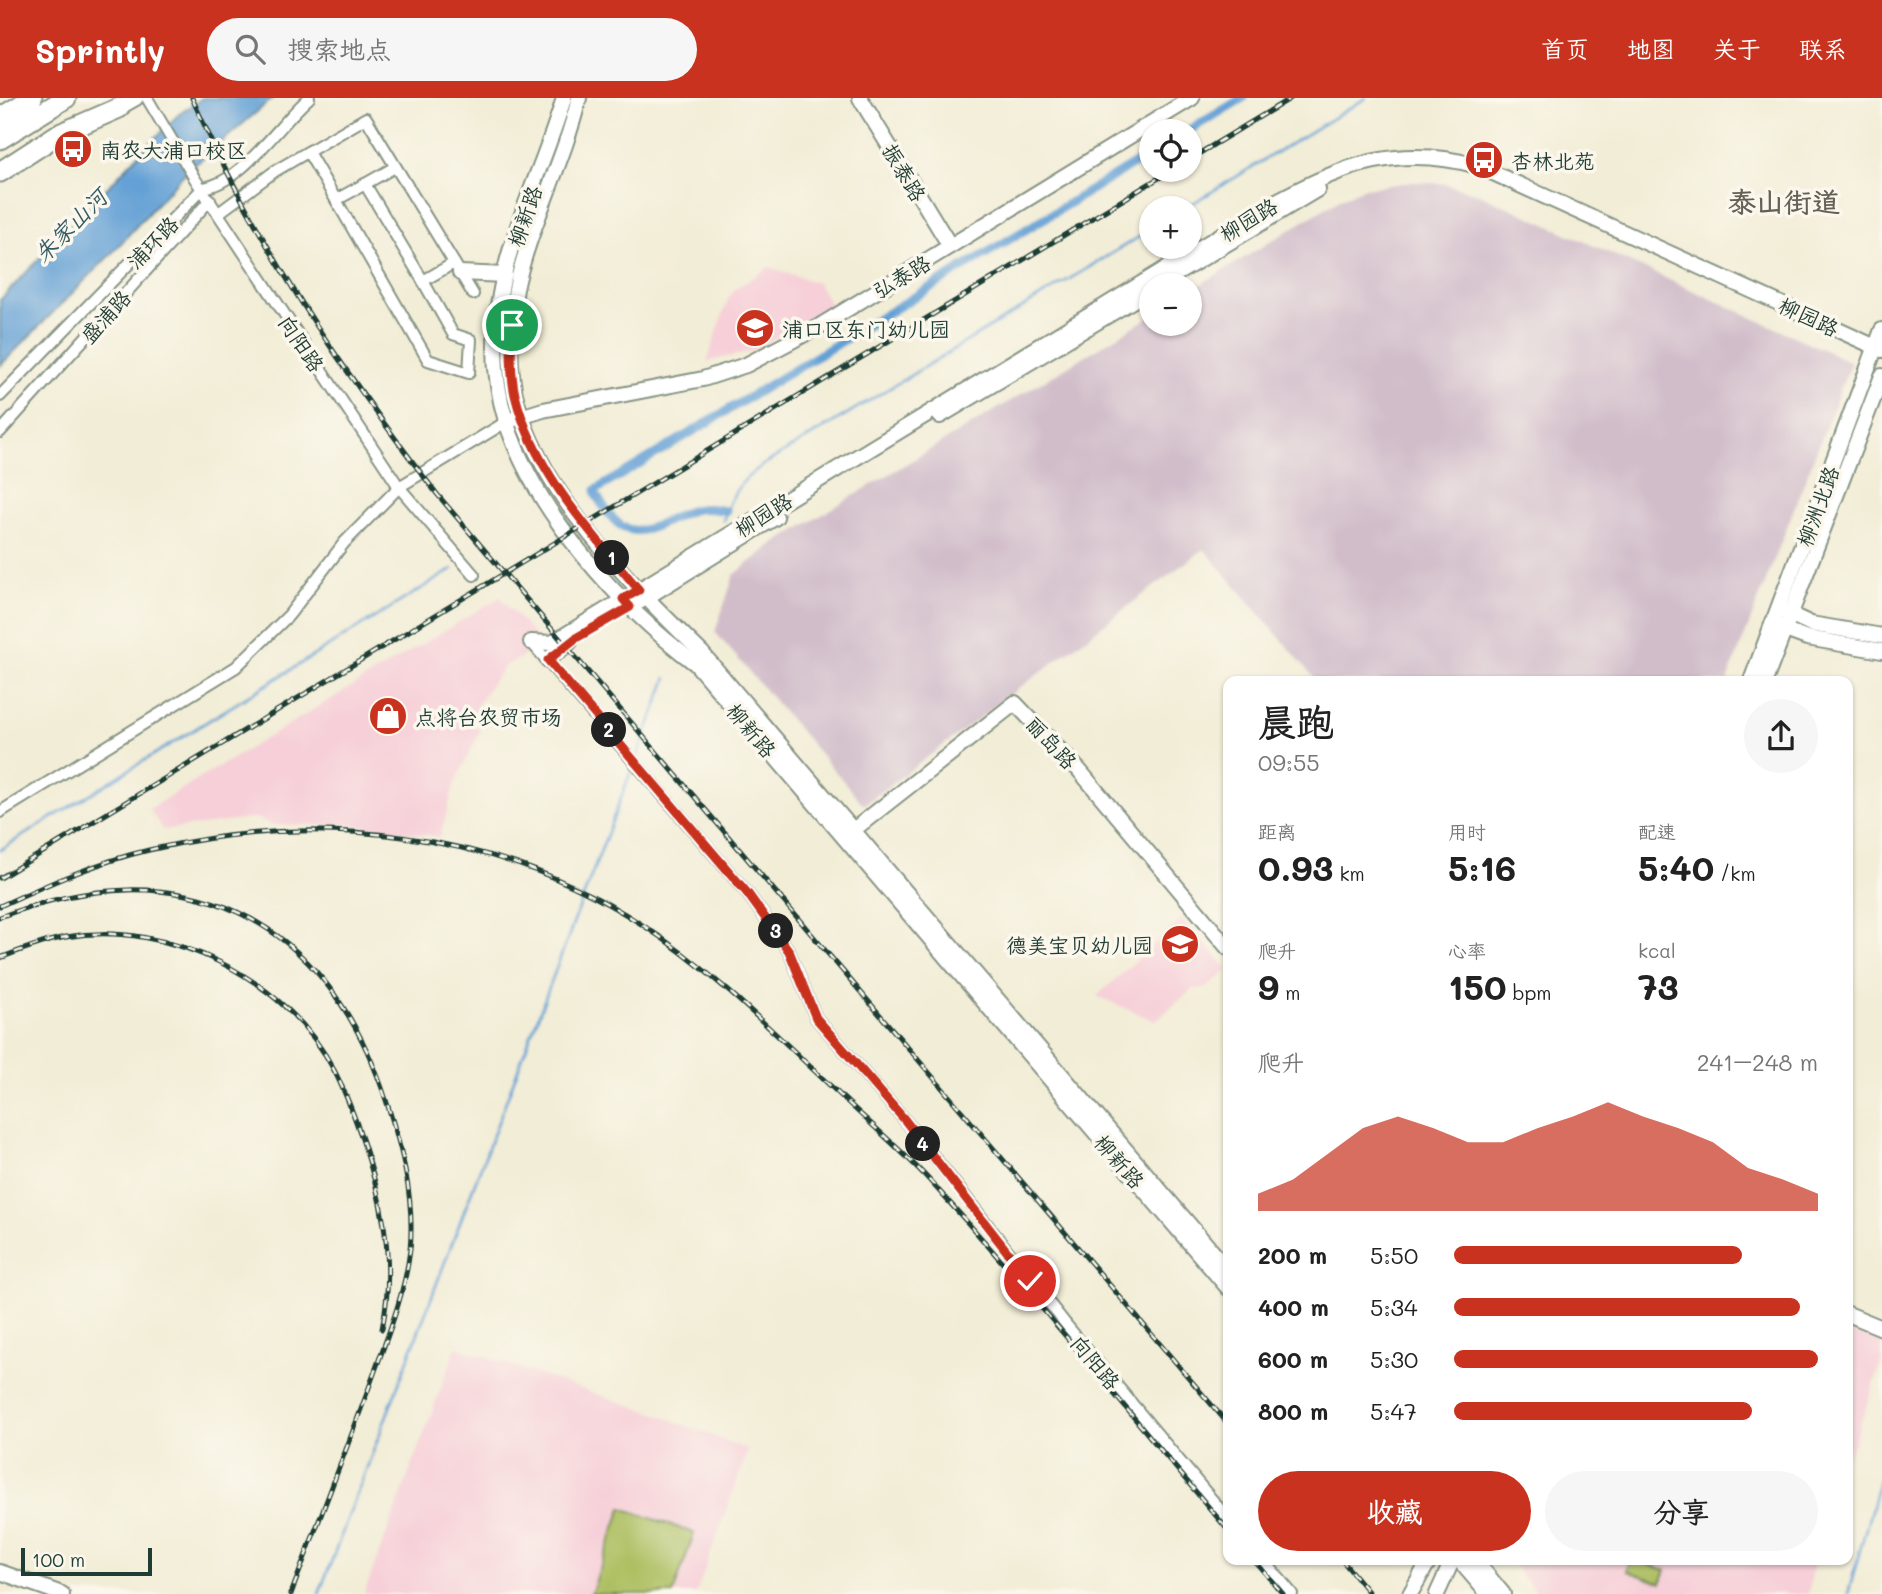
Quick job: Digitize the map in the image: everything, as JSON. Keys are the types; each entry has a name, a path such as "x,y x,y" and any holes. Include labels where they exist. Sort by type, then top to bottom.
{"highway":[{"path":"0,118 32,98"},
{"path":"0,139 66,98"},
{"path":"0,173 57,135 127,103"}],"street":[{"name":"向阳路","path":"147,98 195,179 220,212 269,293 399,487 474,575"},
{"name":"浦环路","path":"0,396 203,188 220,185 249,160 309,98"},
{"name":"柳新路","path":"564,98 505,275 495,344 495,368 506,422 548,506 627,603 662,638 696,664 848,834 1223,1264"},
{"name":"柳新路","path":"579,98 515,295 511,359 515,394 554,483 643,594 702,653 848,834 1223,1282"},
{"name":"振泰路","path":"860,98 950,246"},
{"name":"弘泰路","path":"506,422 523,416 703,379 746,365 818,327 1192,98"},
{"path":"0,184 127,103"},
{"path":"220,212 275,170 366,118 473,294"},
{"path":"308,152 428,360 469,373 471,340 453,334 365,184"},
{"name":"柳园路","path":"643,594 1275,202 1331,173 1379,159 1445,158 1478,166 1878,353"},
{"name":"柳园路","path":"1178,273 1342,176 1376,166 1444,166 1479,174 1878,353"},
{"path":"336,200 395,167"},
{"name":"盛浦路","path":"0,432 210,200"},
{"path":"422,281 457,268 505,275"},
{"name":"柳园路","path":"643,594 1139,297"},
{"name":"柳洲北路","path":"1785,612 1878,353 1882,330"},
{"name":"柳洲北路","path":"1754,676 1779,627 1882,376"},
{"path":"0,812 236,667 289,615 344,542 399,487 506,422"},
{"path":"531,642 552,643 643,594"},
{"path":"548,660 627,603"},
{"path":"1785,612 1811,624 1882,636"},
{"path":"1779,627 1807,638 1882,651"},
{"name":"柳洲北路","path":"1766,676 1779,627"},
{"name":"向阳路","path":"531,642 645,772 774,928 789,951 816,1018 904,1119 1068,1327 1223,1513"},
{"name":"丽岛路","path":"848,834 1016,704 1079,770 1223,942"},
{"path":"1853,1316 1882,1328"},
{"path":"1268,1565 1292,1594"},
{"path":"1410,1594 1427,1565"},
{"path":"1437,1594 1450,1565"},
{"path":"1463,1565 1488,1594"},
{"path":"1479,1565 1503,1594"},
{"path":"0,1572 62,1594"}],"shaded area":[{"path":"1413,182 1445,184 1479,194 1851,362 1729,676 1313,676 1204,549 864,805 715,632 734,575 772,545 1139,323 1139,336 1202,336 1202,284 1340,199 1364,188"},
{"name":"浦口区东门幼儿园","path":"769,267 818,283 831,305 753,351 707,362 728,299 735,289"},
{"name":"点将台农贸市场","path":"500,597 557,661 544,671 529,653 505,666 493,681 476,707 472,726 481,730 454,785 440,837 354,825 271,825 256,818 163,830 149,809"},
{"name":"德美宝贝幼儿园","path":"1183,918 1223,964 1223,974 1206,988 1193,989 1155,1021 1097,996"},
{"path":"1853,1332 1882,1343 1882,1361 1853,1445"},
{"path":"456,1347 657,1414 748,1450 696,1594 364,1594"},
{"path":"1513,1565 1814,1565 1808,1594 1538,1594"}],"green space":[{"path":"622,1508 694,1533 673,1594 591,1594"},
{"path":"1629,1565 1650,1565 1666,1570 1661,1583 1627,1571"}],"water":[{"path":"202,98 273,98 181,177 112,253 0,366 0,300 178,115"}],"waterway":[{"path":"1202,123 1243,98"},
{"path":"1202,198 1366,98"},
{"path":"726,511 706,508 693,510 650,528 633,530 621,526 612,518 596,495 596,490 1139,161"},
{"path":"723,521 737,489 763,465 1139,237"},
{"path":"0,850 453,569"},
{"path":"636,760 667,678"},
{"path":"319,1594 633,766"},
{"path":"1848,1594 1882,1470"}],"railway":[{"path":"192,98 244,205 302,304 437,494 1223,1418"},
{"path":"1202,152 1291,98"},
{"path":"0,878 1152,182"},
{"path":"0,906 73,874 130,855 212,838 275,832 339,831 403,837 466,849 527,867 585,892 641,924 694,962 767,1026 909,1159 1007,1268 1223,1524"},
{"path":"0,917 66,897 128,890 186,895 238,912 285,942 326,983 360,1036 386,1100 402,1155 411,1212 410,1250 391,1327 291,1594"},
{"path":"0,958 66,937 105,934 144,937 184,947 221,963 256,984 287,1009 314,1039 335,1072 369,1161 384,1223 388,1265 382,1329"},
{"path":"1258,1565 1283,1594"},
{"path":"1346,1565 1370,1594"}],"place":[{"name":"南农大浦口校区","path":"73,149"},
{"name":"杏林北苑","path":"1484,160"},
{"name":"浦口区东门幼儿园","path":"755,328"},
{"name":"点将台农贸市场","path":"388,716"},
{"name":"德美宝贝幼儿园","path":"1180,944"}],"district":[{"name":"泰山街道","path":"1784,201"}],"route":[{"path":"512,325 511,359 515,394 536,450 554,483 579,518 639,590 623,599 630,607 576,638 548,660 748,894 789,951 816,1018 904,1119 1030,1281"}],"water label":[{"name":"朱家山河","path":"70,225"}]}
